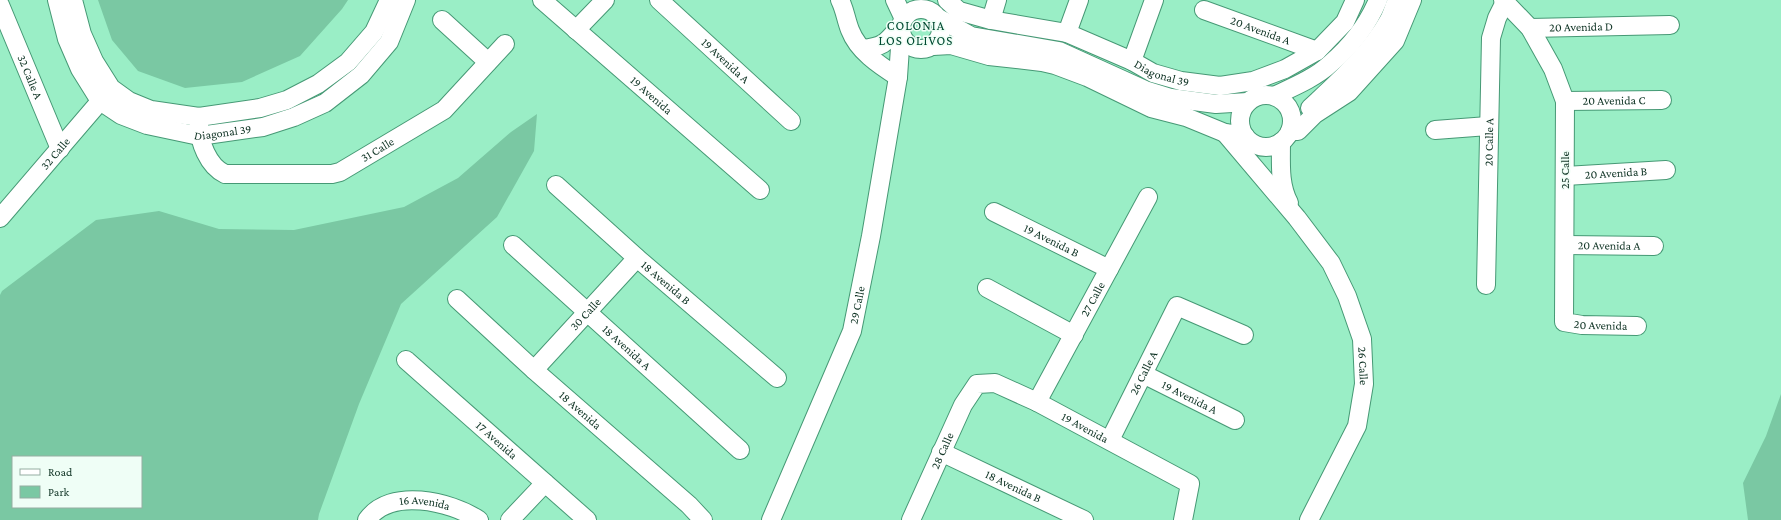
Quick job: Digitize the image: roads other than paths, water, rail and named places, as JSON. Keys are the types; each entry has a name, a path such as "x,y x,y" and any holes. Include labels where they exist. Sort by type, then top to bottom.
{"street":[{"name":"Diagonal 39","path":"57,0 67,39 80,69 106,95 121,115 147,124 199,136 263,128 294,117 325,103 361,75 389,42 406,0"},
{"name":"Diagonal 39","path":"73,0 82,34 106,95"},
{"name":"Diagonal 39","path":"106,95 129,101 151,110 199,117 260,108 287,100 318,84 348,62 374,32 389,0"},
{"name":"19 Avenida","path":"542,0 760,190"},
{"path":"576,30 605,0"},
{"name":"19 Avenida A","path":"659,0 791,121"},
{"path":"840,0 851,32 863,49 870,57 898,77"},
{"path":"895,0 907,44 918,49 952,45 989,56 1042,62 1055,65 1087,77 1151,108 1186,117 1225,133 1266,147 1287,133 1346,74 1389,20 1397,0"},
{"name":"Diagonal 39","path":"947,0 959,10 991,20 1068,33 1132,61 1153,73 1181,81 1220,86 1252,81 1285,69 1317,51 1345,22 1355,0"},
{"path":"991,20 997,0"},
{"path":"1068,33 1079,0"},
{"path":"1132,61 1154,0"},
{"path":"1274,96 1304,81 1330,65 1354,39 1373,11 1378,0"},
{"path":"1287,133 1298,131 1315,114 1349,92 1395,41 1412,0"},
{"path":"1504,1 1530,28"},
{"name":"20 Calle A","path":"1486,285 1488,126 1491,38 1504,1"},
{"path":"863,49 872,49 882,45 902,25 912,10 920,4 938,18 941,25 941,33 938,40 928,47"},
{"name":"32 Calle A","path":"0,5 60,149"},
{"name":"20 Avenida A","path":"1204,10 1317,51"},
{"name":"Diagonal 39","path":"938,18 971,36 1060,51 1145,90 1172,98 1216,104 1248,102"},
{"path":"442,20 488,62"},
{"name":"29 Calle","path":"771,520 852,331 871,236 898,77 902,25"},
{"name":"20 Avenida D","path":"1530,28 1670,25"},
{"name":"25 Calle","path":"1530,28 1553,69 1565,101 1564,322"},
{"name":"31 Calle","path":"199,136 213,165 218,171 225,174 332,174 340,172 444,110 505,44"},
{"name":"29 Calle","path":"898,77 903,67 914,54 928,47"},
{"name":"32 Calle","path":"0,218 106,95"},
{"path":"1248,140 1241,128 1240,119 1242,110 1248,102 1256,97 1265,95 1274,96 1282,100 1288,107 1291,116 1287,133"},
{"name":"20 Avenida C","path":"1565,101 1662,100"},
{"path":"199,117 199,136"},
{"path":"1435,130 1488,126"},
{"name":"26 Calle","path":"1225,133 1297,218 1331,263 1347,296 1362,339 1364,384 1356,426 1309,520"},
{"name":"26 Calle","path":"1287,133 1281,168 1283,192 1297,218"},
{"name":"26 Calle","path":"1248,140 1258,172"},
{"name":"20 Avenida B","path":"1565,176 1666,170"},
{"name":"18 Avenida B","path":"556,185 637,258 777,378"},
{"name":"27 Calle","path":"1037,402 1148,197"},
{"name":"19 Avenida B","path":"994,212 1109,269"},
{"name":"18 Avenida A","path":"513,245 740,450"},
{"name":"20 Avenida A","path":"1565,245 1654,246"},
{"name":"30 Calle","path":"534,370 637,258"},
{"path":"987,288 1074,335"},
{"name":"18 Avenida","path":"457,299 534,370 689,505 703,520"},
{"name":"26 Calle A","path":"1110,440 1177,306 1244,335"},
{"name":"20 Avenida","path":"1564,322 1582,325 1637,326"},
{"name":"17 Avenida","path":"406,360 587,520"},
{"name":"19 Avenida A","path":"1143,374 1235,420"},
{"name":"19 Avenida","path":"977,384 995,383 1037,402 1190,484 1183,520"},
{"name":"28 Calle","path":"914,519 941,452 963,405 977,384"},
{"name":"18 Avenida B","path":"941,452 1084,520"},
{"path":"510,520 545,483"},
{"name":"16 Avenida","path":"369,517 390,504 407,500 424,500 447,512 479,520"}],"district":[{"name":"COLONIA LOS OLIVOS","path":"916,32"}]}
